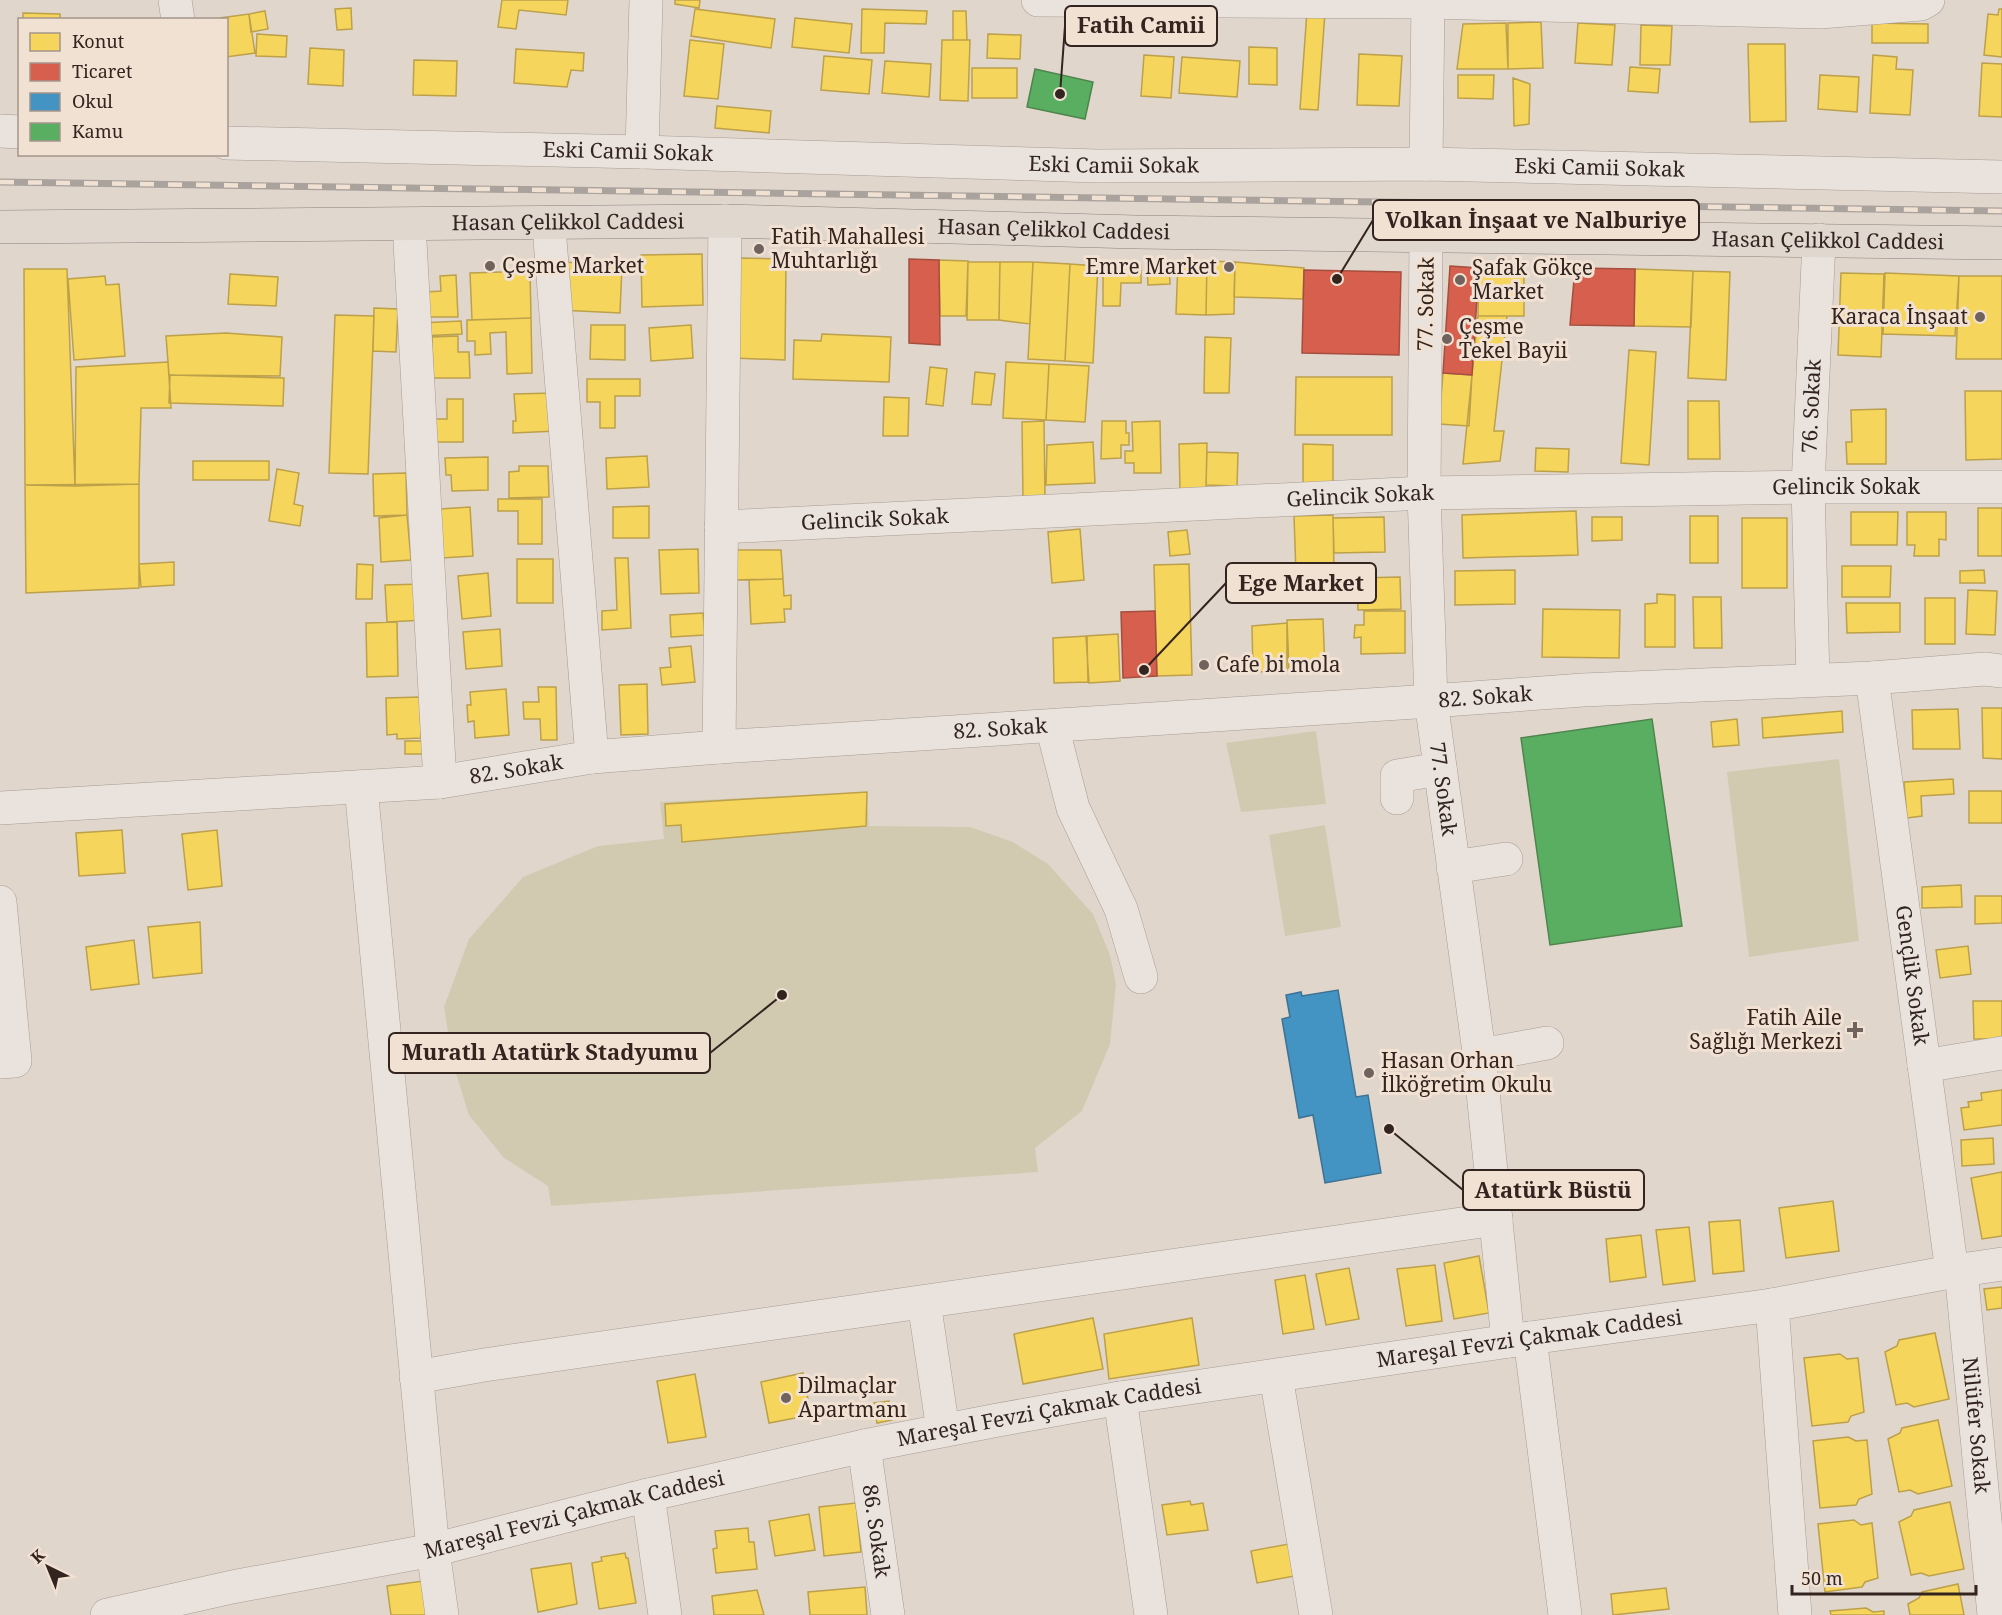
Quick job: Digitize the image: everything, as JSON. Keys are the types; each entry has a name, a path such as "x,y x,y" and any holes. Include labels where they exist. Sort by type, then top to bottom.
{"main road":[{"name":"Hasan Çelikkol Caddesi","path":"0,227 725,221 1113,231 2002,243"}],"street":[{"path":"175,0 178,18"},
{"path":"642,152 646,0"},
{"path":"1038,0 1428,1 1820,12 1921,4 1928,0"},
{"path":"1426,164 1428,1"},
{"path":"0,131 18,132"},
{"name":"Eski Camii Sokak","path":"228,143 642,152 1097,166 1426,164 2002,177"},
{"path":"719,747 725,221"},
{"path":"552,222 550,240 592,757"},
{"name":"77. Sokak","path":"1426,235 1424,493 1431,701 1454,867 1456,954 1479,1052 1496,1219 1519,1339 1565,1615"},
{"name":"76. Sokak","path":"1813,679 1808,487 1819,240"},
{"path":"410,242 440,782"},
{"name":"Gelincik Sokak","path":"721,527 1424,493 1808,487 2002,487"},
{"name":"82. Sokak","path":"0,808 440,782 592,757 719,747 1583,690 1872,678 1984,669 2002,670"},
{"name":"Gençlik Sokak","path":"1872,678 1924,1066 1956,1271"},
{"path":"1052,726 1073,808 1121,909 1142,977"},
{"path":"1397,798 1397,776 1440,769"},
{"path":"361,787 416,1377 441,1615"},
{"path":"1454,867 1506,860"},
{"path":"0,902 15,1061 0,1062"},
{"path":"1479,1052 1498,1052 1547,1043"},
{"path":"1924,1066 2002,1053"},
{"path":"416,1377 495,1363 1496,1219"},
{"name":"Mareşal Fevzi Çakmak Caddesi","path":"107,1615 208,1604 648,1495 943,1430 1120,1398 1519,1339 1772,1305 2002,1264"},
{"name":"Nilüfer Sokak","path":"1956,1271 1994,1615"},
{"path":"924,1302 943,1430"},
{"path":"1772,1305 1795,1615"},
{"path":"1276,1376 1316,1615"},
{"path":"1120,1398 1151,1615"},
{"name":"86. Sokak","path":"864,1446 888,1615"},
{"path":"648,1495 665,1615"}],"shaded area":[{"path":"1316,731 1326,804 1241,812 1226,743"},
{"path":"1839,759 1859,941 1749,957 1727,772"},
{"path":"867,792 869,826 970,827 1013,842 1048,864 1093,914 1110,955 1116,984 1110,1044 1082,1111 1035,1148 1038,1172 551,1206 548,1186 504,1158 469,1115 453,1064 444,1007 469,939 523,877 598,846 664,839 660,802"},
{"path":"1325,825 1341,927 1285,936 1269,835"}],"building: Konut":[{"path":"502,0 568,0 566,15 519,10 516,29 498,27"},
{"path":"675,0 700,0 699,8 675,4"},
{"path":"351,8 352,29 337,30 335,9"},
{"path":"695,9 775,19 771,48 691,36"},
{"path":"862,9 927,11 926,24 885,23 884,53 861,53"},
{"path":"1999,9 2002,9 2002,57 1984,55 1988,14 1998,15"},
{"path":"265,11 268,29 251,32 249,14"},
{"path":"953,11 966,11 967,40 953,40"},
{"path":"1307,11 1325,12 1318,110 1300,109"},
{"path":"23,13 60,14 60,18 23,18"},
{"path":"249,14 255,53 228,57 228,18 220,18"},
{"path":"795,18 852,24 849,53 792,47"},
{"path":"1541,22 1543,68 1508,69 1508,23"},
{"path":"1506,23 1508,69 1457,69 1463,24"},
{"path":"1578,23 1615,25 1612,65 1575,63"},
{"path":"1872,23 1928,24 1928,43 1872,43"},
{"path":"1641,25 1672,26 1670,65 1640,65"},
{"path":"257,34 287,36 286,57 256,56"},
{"path":"988,34 1021,35 1020,59 987,58"},
{"path":"690,40 724,44 718,99 684,96"},
{"path":"942,40 970,40 968,101 940,100"},
{"path":"1748,44 1785,44 1786,121 1750,122"},
{"path":"1249,47 1277,48 1277,85 1249,84"},
{"path":"310,48 344,50 343,86 308,84"},
{"path":"516,49 584,53 583,71 571,70 567,87 514,83"},
{"path":"1359,54 1402,56 1399,106 1357,105"},
{"path":"1144,55 1174,57 1171,98 1141,96"},
{"path":"1873,55 1897,57 1896,69 1913,70 1910,115 1870,113"},
{"path":"824,56 872,60 869,94 821,90"},
{"path":"1182,57 1240,61 1237,97 1179,93"},
{"path":"414,60 457,61 456,96 413,95"},
{"path":"885,61 931,64 929,97 882,93"},
{"path":"1982,63 2002,64 2002,117 1979,116"},
{"path":"1630,67 1660,69 1658,93 1628,91"},
{"path":"972,68 1017,68 1017,98 972,98"},
{"path":"1458,75 1494,75 1493,99 1458,98"},
{"path":"1820,75 1859,77 1857,112 1818,109"},
{"path":"1513,78 1530,84 1529,124 1514,126"},
{"path":"717,106 771,111 769,133 715,128"},
{"path":"702,254 703,305 642,307 641,255"},
{"path":"736,258 786,259 785,360 733,358"},
{"path":"939,260 968,261 966,316 940,316"},
{"path":"1178,261 1207,261 1206,315 1176,314"},
{"path":"1207,261 1235,262 1234,314 1206,315"},
{"path":"561,262 622,265 620,313 559,310"},
{"path":"968,262 1000,262 999,320 967,320"},
{"path":"1000,262 1033,262 1030,324 999,320"},
{"path":"1033,262 1070,264 1065,361 1028,359"},
{"path":"1235,262 1304,268 1303,299 1234,297"},
{"path":"1169,263 1170,284 1148,285 1147,264"},
{"path":"1070,264 1098,266 1093,363 1065,361"},
{"path":"1103,265 1141,265 1141,283 1121,283 1120,306 1103,306"},
{"path":"1479,268 1524,269 1524,316 1478,316"},
{"path":"24,269 67,269 75,486 25,485"},
{"path":"1635,269 1693,271 1691,327 1634,326"},
{"path":"530,271 531,318 472,320 470,273"},
{"path":"1693,271 1730,272 1726,380 1688,378"},
{"path":"1841,273 1884,274 1881,357 1838,355"},
{"path":"1885,273 1959,276 1955,336 1883,334"},
{"path":"230,274 278,277 276,306 228,304"},
{"path":"456,275 458,317 427,317 426,292 441,291 440,276"},
{"path":"105,276 106,285 119,284 125,356 74,360 68,279"},
{"name":"Karaca İnşaat","path":"1959,276 2002,276 2002,359 1956,359"},
{"path":"374,308 398,309 396,352 373,351"},
{"path":"335,315 374,316 368,474 329,473"},
{"path":"1478,316 1507,316 1494,431 1504,431 1500,461 1463,464"},
{"path":"531,318 532,373 507,374 506,332 490,333 491,354 475,355 475,341 467,341 467,320"},
{"path":"461,321 462,334 421,336 420,323"},
{"path":"591,325 625,325 625,360 590,359"},
{"path":"691,325 693,358 651,361 649,328"},
{"path":"226,333 282,337 280,376 169,375 166,336"},
{"path":"822,334 891,337 889,382 793,379 794,340 821,341"},
{"path":"458,336 458,352 469,352 470,378 433,378 432,337"},
{"path":"1205,337 1231,338 1229,393 1204,393"},
{"path":"1629,350 1656,352 1649,465 1621,463"},
{"path":"168,362 171,408 141,408 139,484 75,486 76,367"},
{"path":"1006,362 1049,364 1046,420 1003,418"},
{"path":"1049,364 1089,366 1085,422 1046,420"},
{"path":"930,367 947,369 943,406 926,404"},
{"path":"975,372 995,374 991,405 972,404"},
{"path":"1443,373 1472,375 1469,426 1439,424"},
{"path":"170,375 284,378 283,406 169,403"},
{"path":"1296,377 1392,377 1392,435 1295,435"},
{"path":"587,379 640,379 640,396 615,396 615,428 600,428 600,402 587,402"},
{"path":"1965,391 2002,391 2002,459 1966,460"},
{"path":"554,393 556,431 513,433 513,421 516,421 514,394"},
{"path":"884,397 909,398 908,436 883,436"},
{"path":"447,399 463,399 463,442 435,442 435,419 447,419"},
{"path":"1688,401 1719,401 1720,459 1688,459"},
{"path":"1886,409 1886,464 1847,464 1846,442 1852,442 1851,410"},
{"path":"1044,421 1045,500 1023,500 1022,422"},
{"path":"1102,421 1126,421 1129,445 1121,445 1121,458 1101,459"},
{"path":"1160,421 1161,473 1134,473 1134,463 1125,463 1125,451 1133,451 1132,422"},
{"path":"1093,442 1095,483 1046,485 1047,445"},
{"path":"1207,443 1206,489 1180,490 1179,444"},
{"path":"1303,444 1333,445 1333,488 1303,488"},
{"path":"1536,448 1569,449 1568,472 1535,471"},
{"path":"1207,452 1238,453 1237,486 1206,485"},
{"path":"647,456 649,487 607,489 606,458"},
{"path":"488,457 488,490 452,491 451,475 446,475 445,458"},
{"path":"193,461 269,461 269,480 193,480"},
{"path":"519,466 548,466 549,497 509,498 509,472 519,471"},
{"path":"277,469 299,473 294,504 303,506 300,526 269,521"},
{"path":"406,473 407,515 374,516 373,474"},
{"path":"139,484 139,588 26,593 25,485"},
{"path":"498,499 542,499 542,544 518,544 518,511 498,511"},
{"path":"649,506 649,538 613,538 613,507"},
{"path":"470,507 473,556 442,558 440,509"},
{"path":"1978,508 2002,508 2002,556 1978,556"},
{"path":"1576,511 1578,555 1463,558 1462,515"},
{"path":"1851,512 1898,512 1897,545 1851,545"},
{"path":"1907,512 1946,512 1946,540 1939,539 1939,556 1914,556 1915,545 1907,545"},
{"path":"407,515 411,560 381,562 379,518"},
{"path":"1333,515 1334,573 1296,573 1294,516"},
{"path":"1690,516 1718,516 1718,563 1690,563"},
{"path":"1384,517 1385,552 1334,553 1333,518"},
{"path":"1592,517 1622,517 1622,540 1592,541"},
{"path":"1742,518 1787,518 1787,588 1742,588"},
{"path":"1080,529 1084,580 1052,583 1048,532"},
{"path":"1187,530 1190,554 1170,556 1168,532"},
{"path":"698,549 699,593 661,594 659,550"},
{"path":"732,550 781,550 783,579 732,580"},
{"path":"615,558 628,558 631,628 602,630 602,611 617,610"},
{"path":"517,559 553,559 553,603 517,603"},
{"path":"174,562 174,585 141,587 139,564"},
{"path":"357,564 373,565 372,599 356,599"},
{"path":"1189,564 1192,675 1157,676 1154,565"},
{"path":"1842,566 1891,566 1890,597 1842,597"},
{"path":"1515,570 1515,604 1455,605 1455,571"},
{"path":"1984,570 1985,583 1960,583 1960,571"},
{"path":"488,573 491,616 462,619 458,576"},
{"path":"1400,577 1401,609 1358,610 1357,578"},
{"path":"783,579 784,596 791,595 791,609 784,609 785,622 751,624 749,580"},
{"path":"423,584 425,620 387,622 385,585"},
{"path":"1968,590 1997,591 1995,635 1966,634"},
{"path":"1657,594 1675,595 1675,647 1645,647 1645,604 1657,603"},
{"path":"1693,597 1721,597 1722,648 1694,648"},
{"path":"1925,598 1955,598 1955,644 1925,644"},
{"path":"1846,603 1900,603 1900,632 1847,633"},
{"path":"1543,609 1620,610 1619,658 1542,657"},
{"path":"1364,611 1405,611 1405,653 1361,654 1361,637 1354,638 1355,625 1364,625"},
{"path":"703,613 705,635 671,637 670,615"},
{"path":"1323,619 1325,669 1289,670 1287,620"},
{"path":"397,622 398,676 367,677 366,623"},
{"path":"1287,623 1287,671 1253,672 1252,626"},
{"path":"500,629 502,666 466,669 463,632"},
{"path":"1118,634 1120,681 1089,683 1086,636"},
{"path":"1087,636 1088,682 1054,683 1053,638"},
{"path":"691,646 695,682 662,685 660,668 671,667 669,648"},
{"path":"647,684 648,734 621,735 619,685"},
{"path":"538,687 556,687 557,740 541,740 540,719 524,719 523,702 539,702"},
{"path":"506,689 509,735 475,738 474,721 468,722 467,705 471,705 470,692"},
{"path":"420,697 421,738 397,739 397,734 387,735 386,698"},
{"path":"1982,708 2002,708 2002,759 1983,758"},
{"path":"1958,709 1960,749 1913,749 1912,710"},
{"path":"1842,711 1843,732 1763,738 1762,718"},
{"path":"1737,719 1739,745 1713,747 1711,722"},
{"path":"405,741 430,741 431,754 405,754"},
{"path":"1953,779 1954,794 1921,796 1922,816 1907,818 1904,782"},
{"path":"1969,791 2002,791 2002,823 1969,823"},
{"path":"867,792 866,826 682,842 681,825 666,826 665,804"},
{"path":"122,830 125,873 79,876 76,833"},
{"path":"217,830 222,886 188,890 182,834"},
{"path":"1961,885 1962,907 1922,908 1922,887"},
{"path":"1975,896 2002,896 2002,923 1975,924"},
{"path":"200,922 202,973 153,978 148,927"},
{"path":"134,940 139,984 91,990 86,947"},
{"path":"1968,946 1971,974 1940,978 1936,950"},
{"path":"1973,1001 2002,1001 2002,1039 1974,1039"},
{"path":"2002,1090 2002,1125 1964,1130 1961,1108 1969,1107 1968,1102 1982,1100 1981,1093"},
{"path":"1993,1138 1994,1164 1962,1166 1961,1140"},
{"path":"2002,1172 2002,1236 1982,1239 1971,1178"},
{"path":"1833,1201 1839,1251 1786,1258 1779,1208"},
{"path":"1740,1220 1744,1271 1713,1274 1709,1222"},
{"path":"1689,1227 1695,1281 1663,1285 1656,1230"},
{"path":"1641,1235 1646,1277 1610,1282 1606,1239"},
{"path":"1479,1256 1489,1313 1454,1319 1444,1263"},
{"path":"1435,1265 1442,1321 1406,1326 1397,1269"},
{"path":"1349,1268 1359,1319 1326,1325 1316,1274"},
{"path":"1305,1275 1314,1329 1283,1334 1275,1280"},
{"path":"2002,1287 2002,1308 1987,1310 1984,1289"},
{"path":"1093,1318 1103,1369 1023,1384 1014,1334"},
{"path":"1192,1318 1199,1365 1109,1379 1104,1334"},
{"path":"1935,1333 1949,1399 1914,1407 1907,1403 1896,1405 1885,1352 1897,1346 1899,1340"},
{"path":"1840,1354 1847,1359 1858,1358 1864,1412 1851,1416 1848,1422 1812,1426 1804,1358"},
{"name":"Dilmaçlar Apartmanı","path":"803,1373 811,1415 769,1423 761,1382"},
{"path":"695,1374 706,1437 668,1443 657,1381"},
{"path":"889,1401 892,1420 877,1423 874,1403"},
{"path":"1938,1420 1952,1486 1918,1494 1910,1490 1899,1492 1888,1439 1900,1433 1902,1428"},
{"path":"1848,1437 1856,1441 1867,1440 1872,1494 1859,1499 1856,1505 1820,1508 1813,1441"},
{"path":"1190,1501 1191,1505 1203,1503 1208,1530 1167,1535 1162,1505"},
{"path":"1950,1502 1964,1569 1929,1576 1921,1573 1911,1575 1899,1522 1911,1516 1914,1510"},
{"path":"856,1503 861,1552 824,1556 819,1507"},
{"path":"809,1514 815,1550 775,1556 769,1521"},
{"path":"1854,1520 1861,1525 1872,1523 1878,1578 1865,1582 1862,1587 1825,1592 1818,1524"},
{"path":"748,1528 749,1542 754,1542 757,1569 716,1573 713,1549 717,1548 715,1531"},
{"path":"1294,1543 1300,1575 1257,1583 1251,1551"},
{"path":"625,1553 628,1558 636,1603 599,1609 592,1563 602,1561 601,1557"},
{"path":"571,1563 577,1604 538,1612 531,1569"},
{"path":"423,1581 427,1615 391,1615 387,1586"},
{"path":"1958,1584 1964,1615 1910,1615 1908,1604 1919,1598 1922,1592"},
{"path":"865,1587 867,1615 810,1615 808,1592"},
{"path":"1666,1588 1669,1609 1613,1615 1611,1594"},
{"path":"757,1590 764,1615 714,1615 712,1596"},
{"path":"1866,1608 1873,1612 1884,1611 1884,1615 1831,1615 1830,1611"}],"building: Ticaret":[{"path":"909,259 939,260 940,345 909,343"},
{"path":"1450,266 1479,268 1472,375 1443,373"},
{"path":"1575,268 1635,269 1634,326 1570,325"},
{"path":"1304,270 1401,272 1399,355 1302,353"},
{"path":"1155,611 1157,676 1123,678 1121,612"}],"building: Okul":[{"name":"Hasan Orhan İlköğretim Okulu","path":"1338,990 1356,1097 1368,1095 1381,1173 1325,1183 1313,1115 1299,1118 1282,1019 1290,1017 1286,995 1301,992 1302,996"}],"building: Kamu":[{"path":"1035,69 1093,82 1085,119 1027,107"},
{"path":"1652,719 1682,926 1550,945 1521,738"}],"railway":[{"path":"0,182 2002,211"}],"place":[{"name":"Fatih Camii","path":"1060,94"},
{"name":"Fatih Mahallesi Muhtarlığı","path":"759,249"},
{"name":"Çeşme Market","path":"490,266"},
{"name":"Emre Market","path":"1229,267"},
{"name":"Volkan İnşaat ve Nalburiye","path":"1337,279"},
{"name":"Şafak Gökçe Market","path":"1460,280"},
{"name":"Karaca İnşaat","path":"1980,317"},
{"name":"Çeşme Tekel Bayii","path":"1447,339"},
{"name":"Cafe bi mola","path":"1204,665"},
{"name":"Ege Market","path":"1144,670"},
{"name":"Muratlı Atatürk Stadyumu","path":"782,995"},
{"name":"Fatih Aile Sağlığı Merkezi","path":"1855,1030"},
{"name":"Hasan Orhan İlköğretim Okulu","path":"1369,1073"},
{"name":"Atatürk Büstü","path":"1389,1129"},
{"name":"Dilmaçlar Apartmanı","path":"786,1398"}]}
